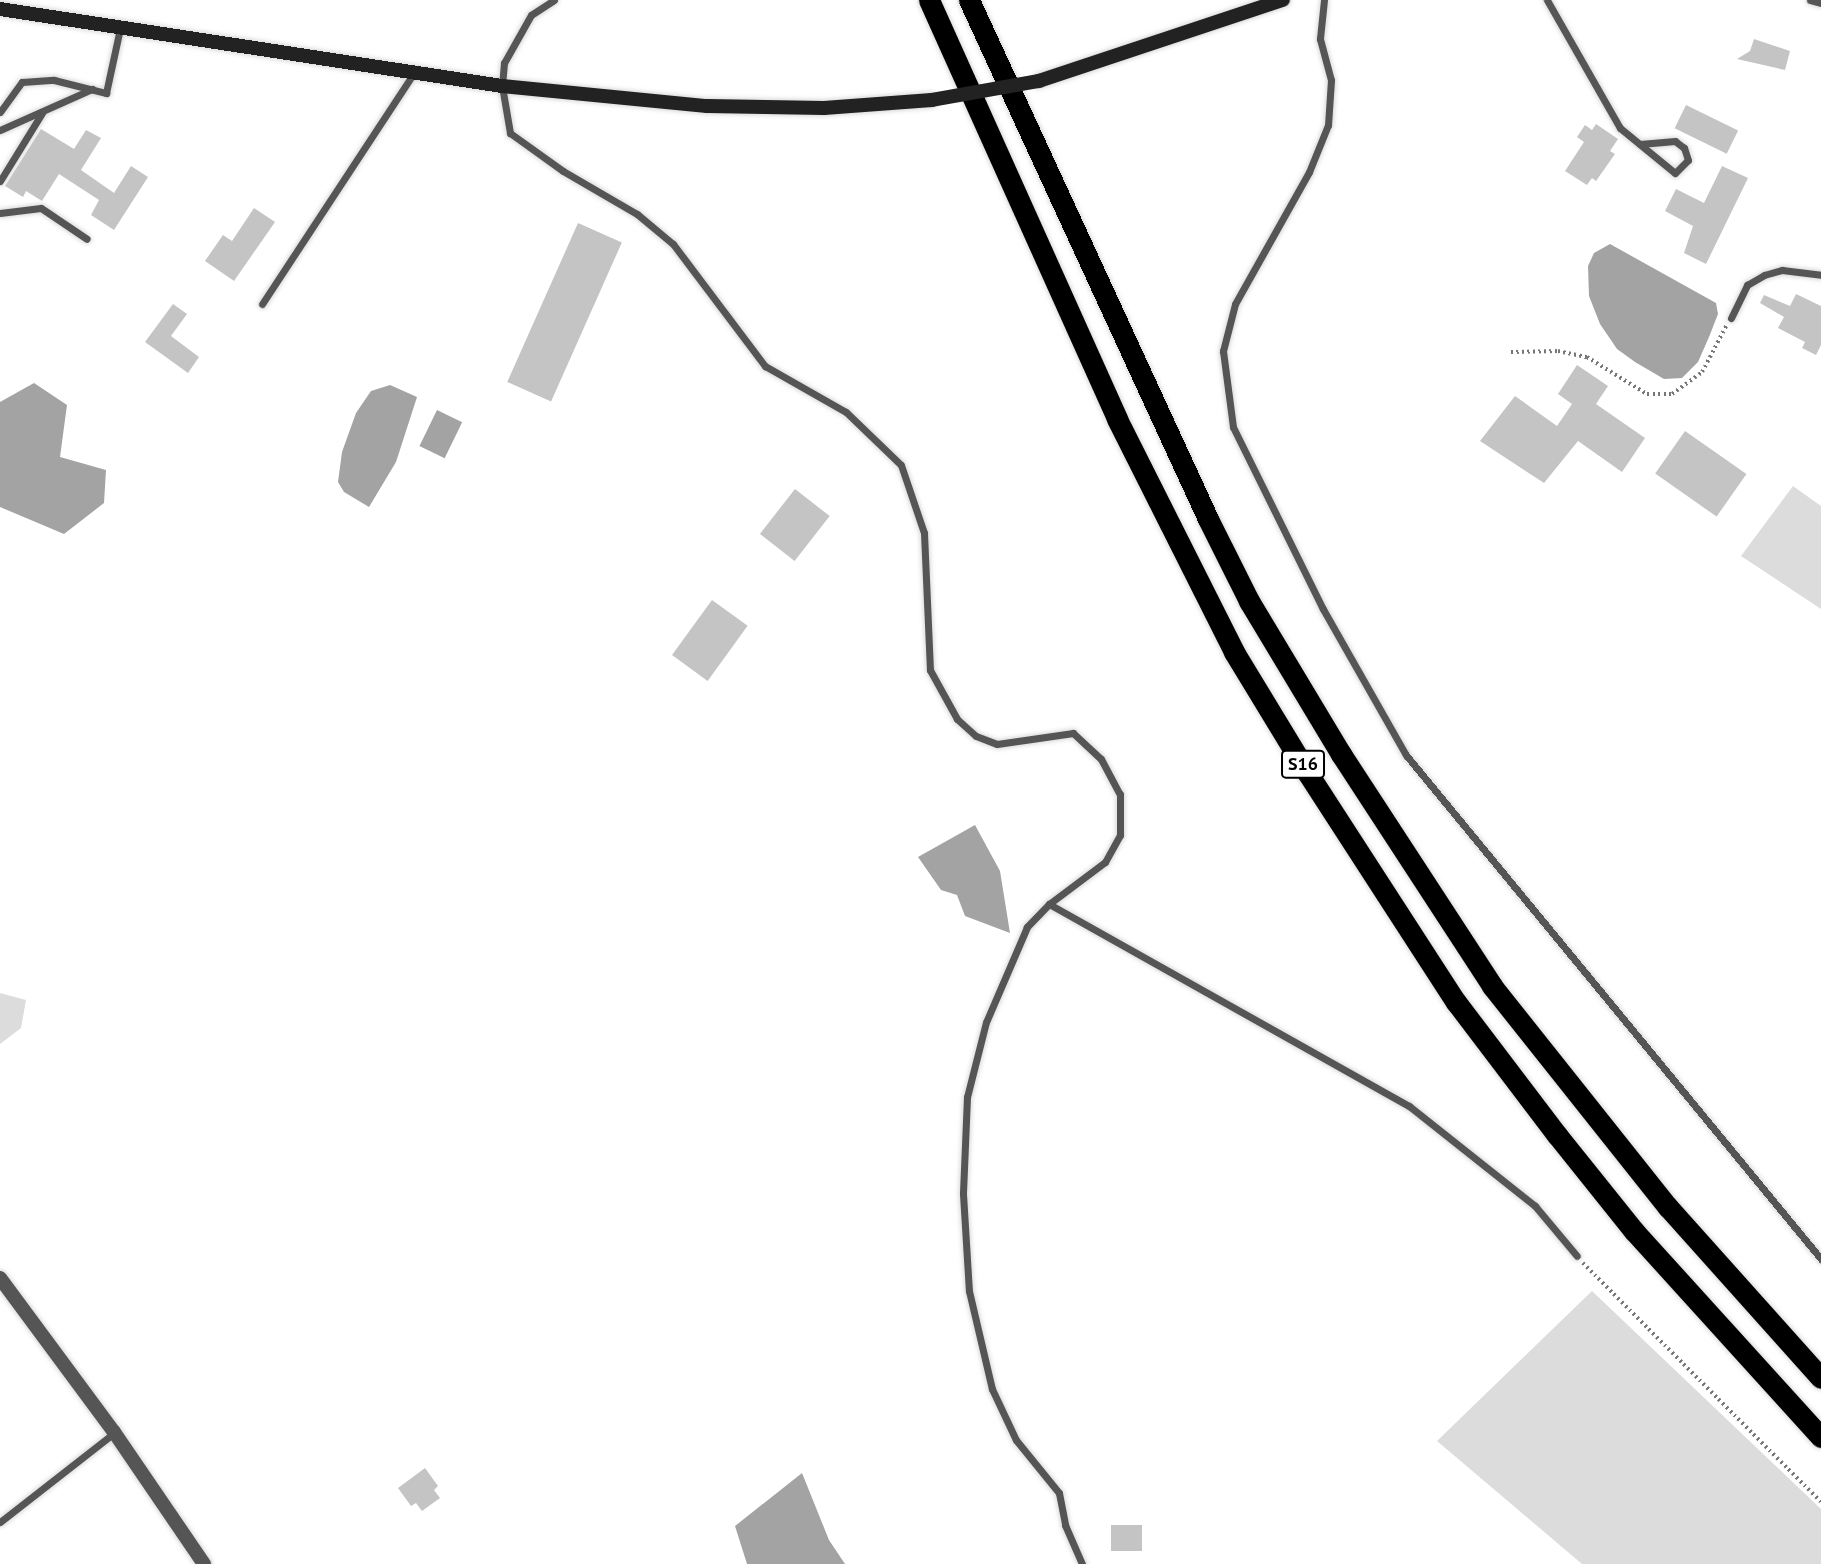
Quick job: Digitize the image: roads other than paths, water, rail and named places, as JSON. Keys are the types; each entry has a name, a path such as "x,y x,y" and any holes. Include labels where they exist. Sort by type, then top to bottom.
{"highway":[{"name":"S16","path":"929,0 1134,453 1234,652 1307,772 1456,1002 1558,1135 1634,1231 1821,1437"},
{"name":"S16","path":"969,0 1163,429 1249,601 1334,743 1492,986 1668,1207 1821,1378"}],"street":[{"path":"0,9 502,86 707,106 824,108 932,100 1039,81 1283,0"},
{"path":"0,1278 114,1432 204,1564"}],"lane":[{"path":"554,0 531,15 512,43 502,86 510,133 518,142 637,214 673,244 765,366 846,412 901,464 924,533 925,620 930,670 957,719 976,736 997,744 1073,733 1101,759 1120,794 1120,835 1105,862 1049,904 1027,927 986,1022 967,1097 963,1194 969,1291 992,1390 1017,1440 1059,1493 1065,1525 1082,1564"},
{"path":"1324,0 1320,39 1331,80 1328,125 1309,172 1235,304 1223,351 1233,427 1347,656 1406,755 1821,1259"},
{"path":"1547,0 1620,128 1675,173 1688,160 1684,148 1675,141 1640,144"},
{"path":"1810,0 1821,3"},
{"path":"0,112 22,82 54,80 106,93 120,28"},
{"path":"262,304 414,73"},
{"path":"0,130 92,89"},
{"path":"0,181 43,111"},
{"path":"0,213 41,208 87,239"},
{"path":"1731,318 1746,285 1764,275 1782,270 1821,275"},
{"path":"1049,904 1409,1106 1535,1206 1577,1256"},
{"path":"0,1522 114,1432"}]}
